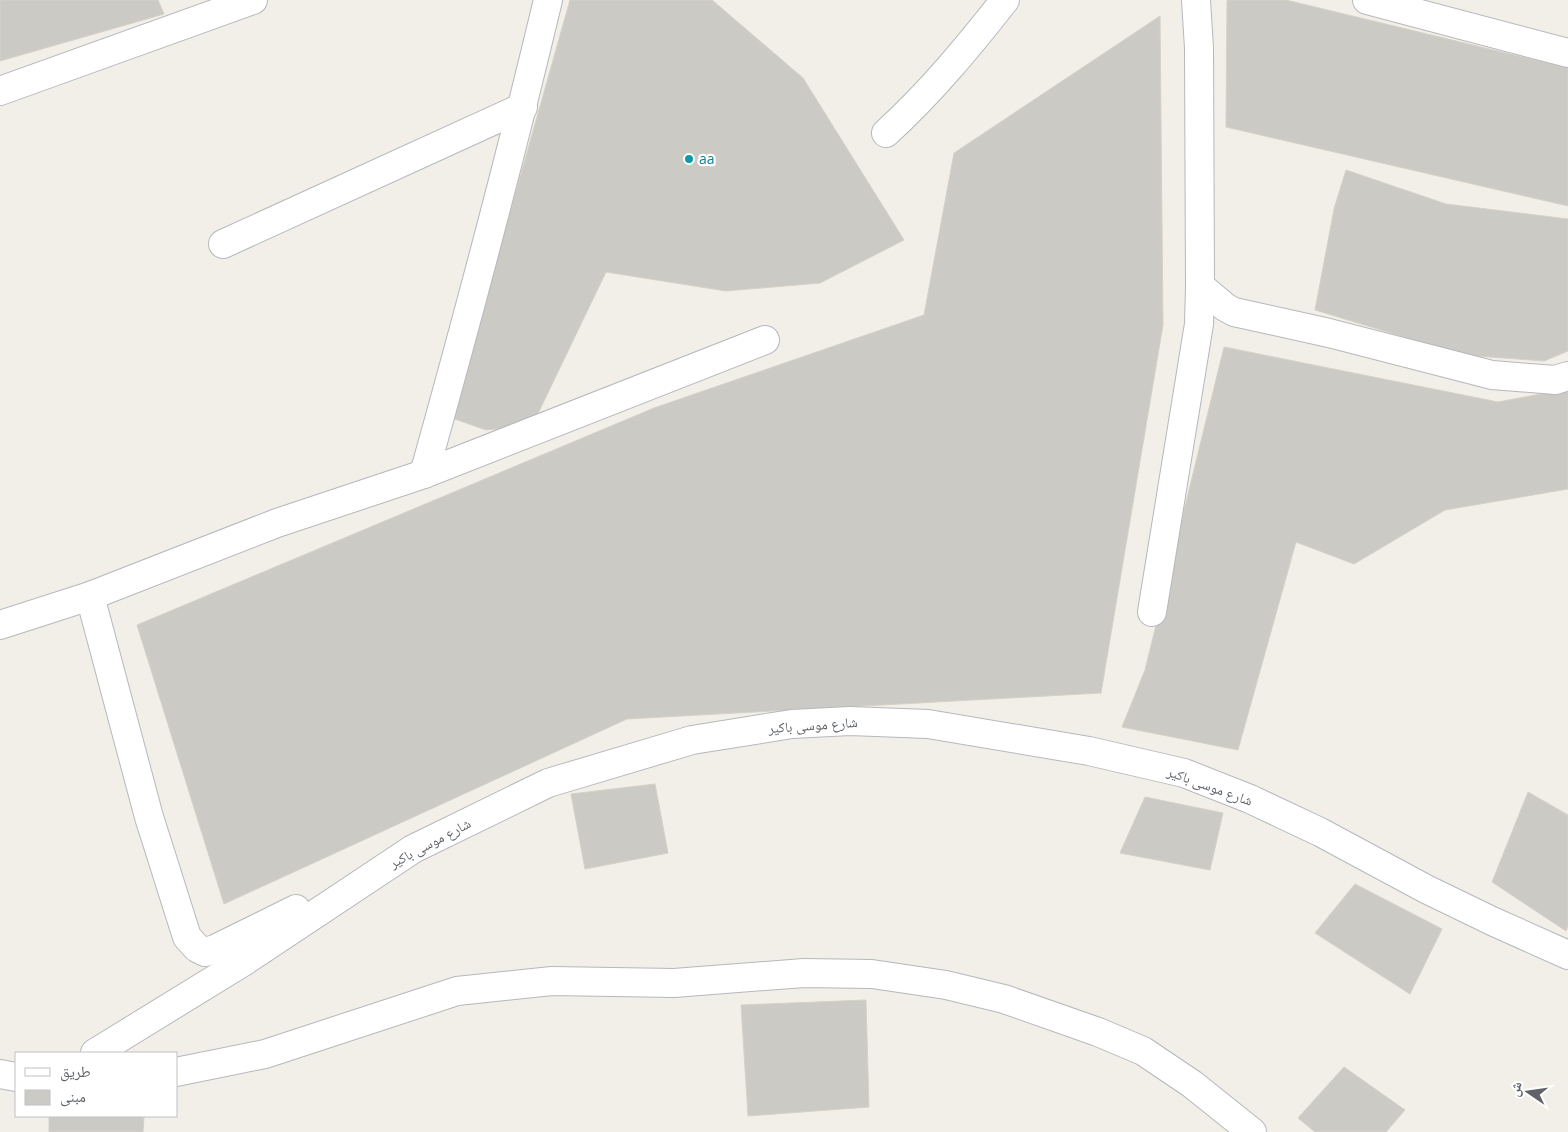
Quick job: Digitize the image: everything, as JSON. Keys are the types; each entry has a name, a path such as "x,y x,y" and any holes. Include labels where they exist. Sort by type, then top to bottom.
{"street":[{"path":"0,91 253,0"},
{"path":"424,474 523,107 548,0"},
{"path":"886,134 914,108 975,39 1006,0"},
{"path":"1152,612 1199,324 1199,48 1196,0"},
{"path":"1367,0 1568,53"},
{"path":"223,244 523,107"},
{"path":"1200,286 1234,312 1329,333 1492,375 1555,380 1568,376"},
{"path":"0,625 90,596 277,523 424,474 765,340"},
{"path":"90,596 149,817 187,937 197,948 205,952 215,949 292,910 331,902"},
{"name":"شارع موسى باكير","path":"97,1052 243,962 413,849 548,783 692,740 792,724 850,721 928,724 1089,751 1184,773 1259,803 1320,832 1426,889 1568,955"},
{"path":"178,1072 265,1054 457,991 552,981 674,983 804,973 872,974 946,985 1004,999 1107,1036 1143,1051 1192,1084 1252,1132"},
{"path":"0,1074 15,1077"}],"building":[{"path":"0,0 158,0 164,14 0,61"},
{"name":"aa","path":"570,0 712,0 803,78 904,240 820,283 726,291 606,272 532,426 486,430 452,418"},
{"path":"1227,0 1286,0 1568,68 1568,206 1226,127"},
{"path":"1160,16 1163,325 1101,693 627,719 224,904 137,625 654,408 924,315 954,153"},
{"path":"1346,170 1446,204 1568,219 1568,351 1544,361 1464,355 1315,310 1334,209"},
{"path":"1224,347 1498,402 1568,389 1568,489 1445,510 1354,564 1296,542 1238,750 1122,727 1145,670"},
{"path":"655,784 668,853 585,869 571,794"},
{"path":"1528,792 1568,815 1568,926 1566,931 1492,882"},
{"path":"1145,797 1223,813 1210,870 1120,853"},
{"path":"1355,884 1442,929 1410,994 1315,933"},
{"path":"866,1000 869,1107 748,1116 741,1005"},
{"path":"1344,1067 1405,1110 1386,1132 1315,1132 1298,1118"},
{"path":"49,1117 144,1117 143,1132 49,1132"}],"place":[{"name":"aa","path":"689,159"}]}
